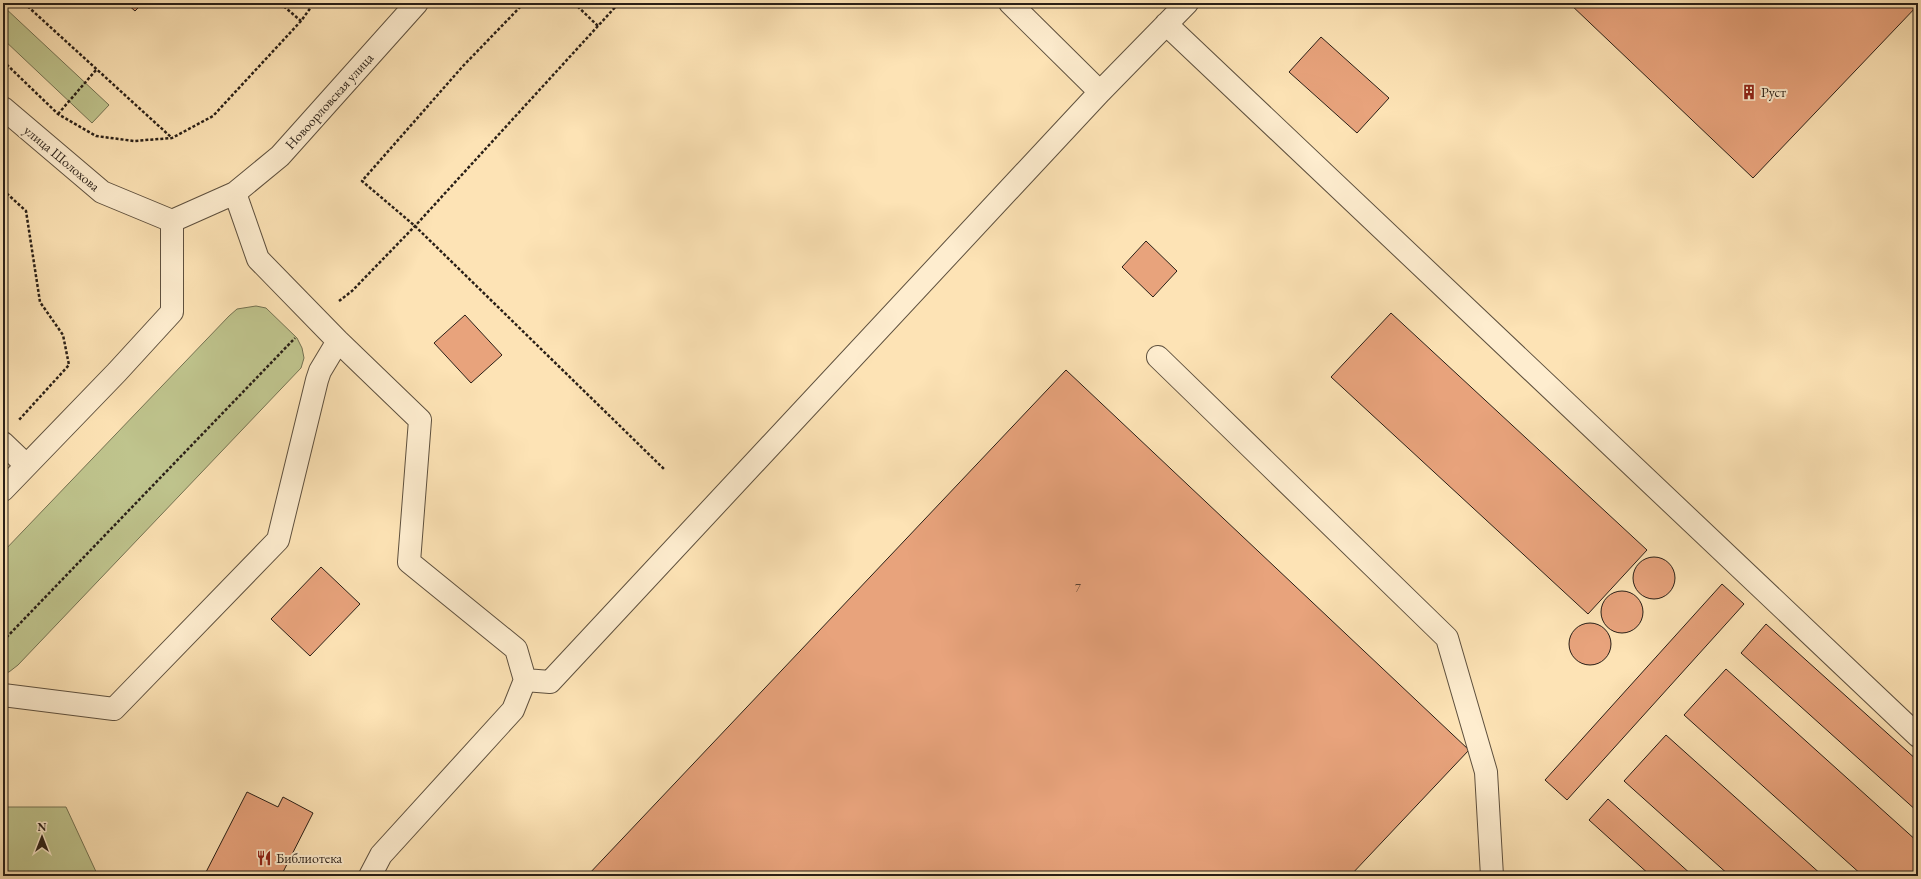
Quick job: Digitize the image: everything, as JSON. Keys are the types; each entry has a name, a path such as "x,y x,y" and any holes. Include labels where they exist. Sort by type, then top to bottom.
{"street":[{"name":"Новоорловская улица","path":"235,193 280,156 417,3"},
{"path":"1010,3 1100,92"},
{"path":"524,680 550,682 1100,92 1187,3"},
{"path":"1166,24 1918,736"},
{"name":"улица Шолохова","path":"3,108 102,192 172,221"},
{"path":"3,490 117,372 172,312 172,221 235,193 258,259 338,341 420,420 409,562 516,649 524,680 513,710 381,855 370,876"},
{"path":"3,695 114,709 278,540 317,380 320,371 338,341"},
{"path":"1158,357 1447,638 1486,772 1492,876"},
{"path":"8,435 26,465"}],"path":[{"path":"24,3 172,138"},
{"path":"280,3 301,21"},
{"path":"3,61 58,114 96,136 134,141 172,138 213,116 301,21 314,3"},
{"path":"524,3 463,66 362,180 415,226 664,468"},
{"path":"574,3 598,26"},
{"path":"3,641 316,318 352,291 415,226 619,3"},
{"path":"58,114 96,70"},
{"path":"3,190 26,211 40,302 63,335 69,365 8,435"}],"green space":[{"path":"3,6 109,105 92,123 3,39"},
{"path":"256,306 266,308 297,338 302,348 304,358 301,368 18,665 9,672 3,673 3,552 229,316 237,309"},
{"path":"3,807 66,807 98,876 3,876"}],"building":[{"path":"126,3 143,3 135,11"},
{"name":"Руст","path":"1569,3 1918,3 1918,5 1753,178"},
{"path":"1321,37 1389,98 1357,133 1289,72"},
{"path":"1146,241 1177,271 1153,297 1122,267"},
{"path":"1391,313 1647,550 1588,614 1331,377"},
{"path":"465,315 502,355 471,383 434,343"},
{"path":"1066,370 1469,750 1350,876 587,876"},
{"path":"1654,557 1669,563 1675,578 1669,593 1654,599 1639,593 1633,578 1639,563"},
{"path":"321,567 360,604 310,656 271,619"},
{"path":"1722,584 1744,604 1567,800 1545,780"},
{"path":"1622,591 1637,597 1643,612 1637,627 1622,633 1607,627 1601,612 1607,597"},
{"path":"1590,623 1605,629 1611,644 1605,659 1590,665 1575,659 1569,644 1575,629"},
{"path":"1766,624 1918,761 1918,812 1741,653"},
{"path":"1726,669 1918,842 1918,876 1863,876 1684,715"},
{"path":"1666,735 1823,876 1730,876 1624,781"},
{"path":"247,792 278,807 283,797 313,813 281,876 204,876"},
{"path":"1608,799 1693,876 1651,876 1589,820"}],"place":[{"name":"Руст","path":"1749,92"},
{"name":"Библиотека","path":"264,858"}]}
